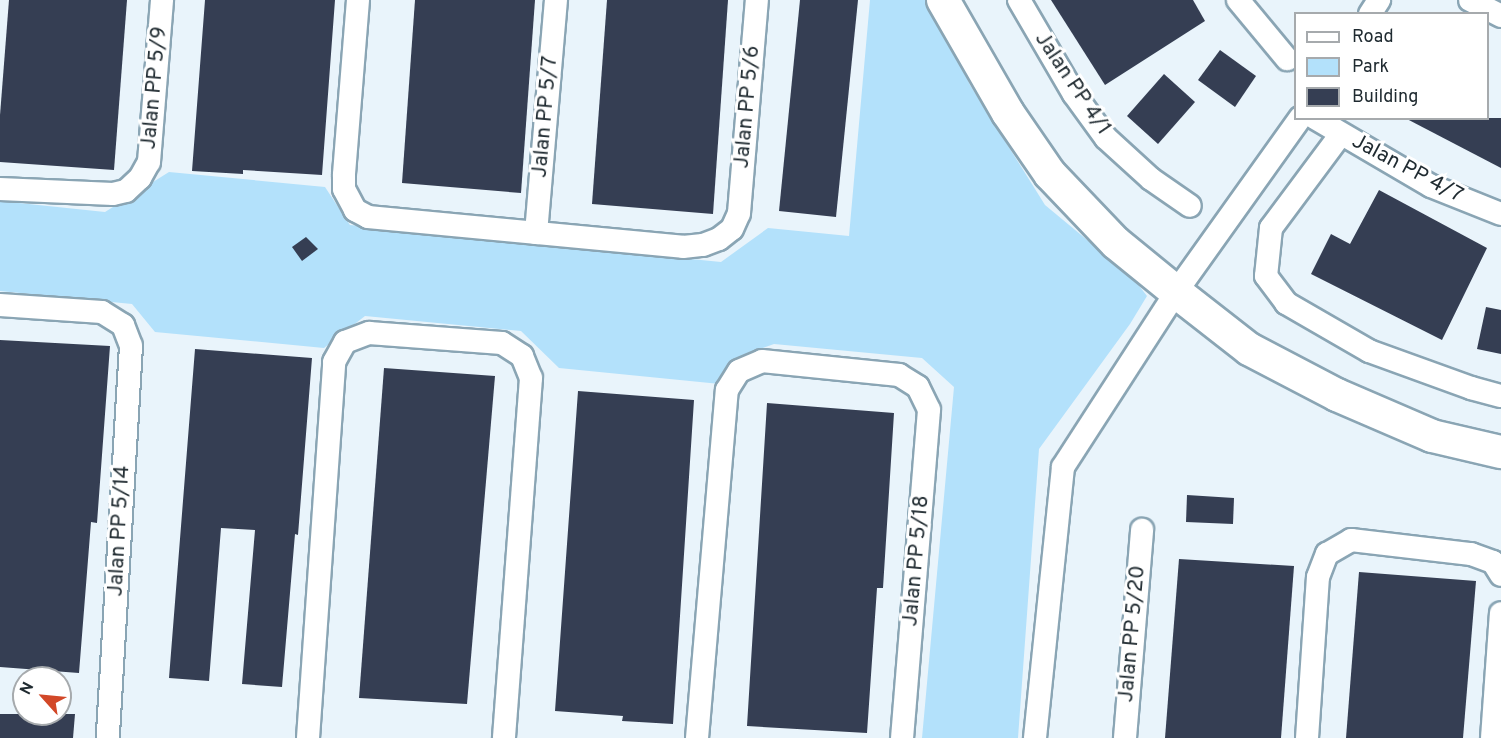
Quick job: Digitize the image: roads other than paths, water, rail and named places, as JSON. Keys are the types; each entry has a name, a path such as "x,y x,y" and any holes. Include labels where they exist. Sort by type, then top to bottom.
{"street":[{"name":"Jalan PP 5/9","path":"0,189 113,194 126,191 140,178 149,162 162,0"},
{"path":"358,0 344,174 344,189 355,210 368,218 536,233"},
{"name":"Jalan PP 5/7","path":"536,233 556,0"},
{"name":"Jalan PP 5/6","path":"536,233 683,247 703,245 720,239 732,230 739,213 757,0"},
{"path":"944,0 1008,113 1050,174 1116,243 1176,292 1249,349 1337,395 1432,436 1501,452"},
{"name":"Jalan PP 4/1","path":"1019,0 1074,94 1106,138 1151,179 1190,206"},
{"path":"1238,0 1287,59"},
{"path":"1470,0 1501,16"},
{"path":"1035,738 1063,467 1176,292 1299,120"},
{"name":"Jalan PP 4/7","path":"1318,120 1431,186 1501,214"},
{"path":"1341,134 1271,228 1266,276 1286,303 1369,351 1471,388 1501,396"},
{"name":"Jalan PP 5/14","path":"0,305 102,312 123,325 131,346 108,738"},
{"path":"308,738 334,362 345,342 369,333 502,344 522,356 531,378 504,738"},
{"name":"Jalan PP 5/18","path":"697,738 727,390 739,371 762,361 899,375 918,387 929,410 903,738"},
{"name":"Jalan PP 5/20","path":"1125,738 1142,530"},
{"path":"1307,738 1318,577 1327,554 1351,540 1472,554 1493,562 1501,574"},
{"path":"1492,738 1501,613"}]}
